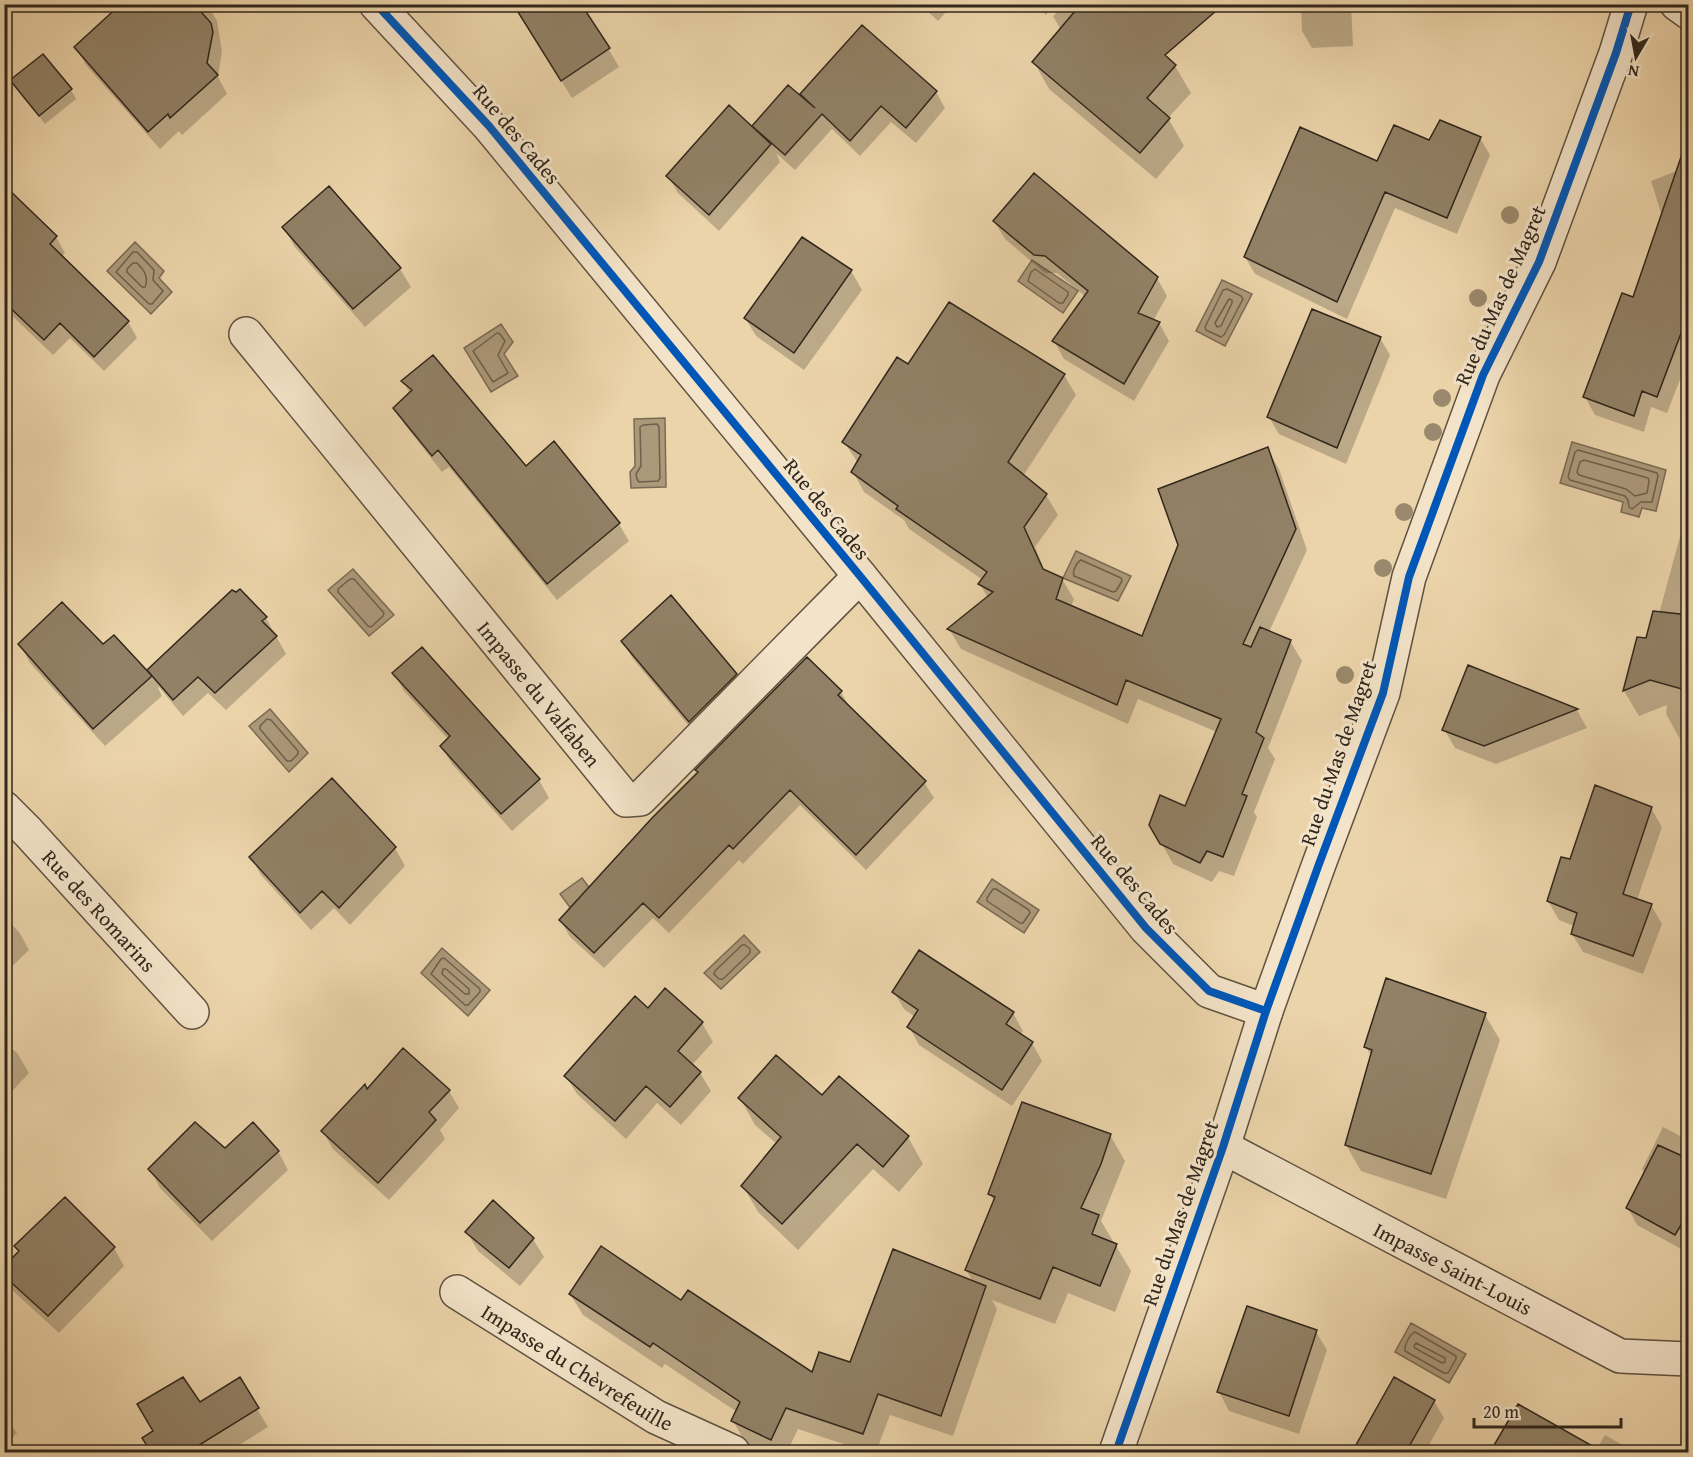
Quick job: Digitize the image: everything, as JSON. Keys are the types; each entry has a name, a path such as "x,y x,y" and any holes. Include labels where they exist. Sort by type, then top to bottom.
{"street":[{"name":"Rue des Cades","path":"376,4 489,126 860,576 1146,928 1209,991 1266,1011"},
{"name":"Rue du Mas de Magret","path":"1116,1452 1224,1147 1266,1011 1383,693 1408,577 1483,375 1539,262 1616,53 1631,4"},
{"path":"1677,4 1689,12"},
{"name":"Impasse du Valfaben","path":"246,333 626,800 640,799 860,576"},
{"name":"Rue des Romarins","path":"4,808 192,1012"},
{"name":"Impasse Saint-Louis","path":"1224,1147 1620,1356 1689,1359"},
{"name":"Impasse du Chèvrefeuille","path":"457,1292 656,1417 733,1452"}],"water":[{"path":"135,242 164,271 159,278 172,292 151,314 107,271"},
{"path":"1032,260 1078,291 1063,313 1018,281"},
{"path":"1222,280 1252,294 1225,346 1196,331"},
{"path":"501,324 513,342 504,354 518,376 491,392 464,348"},
{"path":"665,418 666,487 631,488 630,472 635,466 634,419"},
{"path":"1572,442 1666,470 1656,511 1642,508 1639,517 1621,512 1623,502 1560,483"},
{"path":"1076,551 1131,576 1118,601 1063,578"},
{"path":"353,569 394,615 369,636 328,590"},
{"path":"270,709 308,753 289,772 249,726"},
{"path":"582,878 613,920 591,936 560,894"},
{"path":"992,879 1039,910 1024,933 977,902"},
{"path":"744,935 760,952 721,989 704,973"},
{"path":"442,948 490,990 468,1016 421,973"},
{"path":"1411,1323 1466,1354 1449,1383 1395,1352"}],"building":[{"path":"121,4 194,4 211,23 213,32 207,63 218,75 170,118 168,114 148,132 74,47"},
{"path":"513,4 581,4 610,48 561,81"},
{"path":"1081,4 1224,4 1165,55 1176,65 1147,98 1170,118 1140,153 1032,62"},
{"path":"862,25 937,91 906,128 881,106 850,141 822,114 785,155 752,126 788,85 815,108 800,94"},
{"path":"43,54 72,89 39,116 10,80"},
{"path":"729,105 771,144 709,215 666,176"},
{"path":"1440,120 1481,137 1447,218 1385,192 1337,302 1244,257 1300,127 1377,161 1394,125 1429,140"},
{"path":"1682,154 1689,155 1689,312 1657,397 1642,391 1634,416 1583,397 1622,293 1633,297"},
{"path":"1034,173 1158,277 1138,313 1160,322 1124,384 1052,341 1088,291 1045,256 1034,255 993,221"},
{"path":"4,185 57,236 50,244 129,321 94,357 60,323 44,340 4,302"},
{"path":"329,186 401,268 353,309 282,227"},
{"path":"802,237 852,270 794,353 744,318"},
{"path":"949,302 1065,374 1008,462 1047,494 1024,527 1043,569 1063,578 1056,599 1142,636 1178,545 1158,489 1268,447 1296,529 1243,644 1251,647 1260,627 1291,640 1256,732 1264,738 1242,794 1247,796 1223,857 1207,851 1200,863 1160,844 1149,825 1160,795 1185,806 1221,719 1126,680 1117,705 947,629 993,592 978,584 987,572 896,509 898,506 851,472 861,455 842,442 897,357 908,364"},
{"path":"1312,309 1381,337 1337,448 1267,417"},
{"path":"433,355 526,466 554,441 620,523 547,584 438,450 432,456 393,408 412,390 401,381"},
{"path":"240,589 267,617 262,621 277,636 215,693 198,677 173,700 147,670 232,590 236,592"},
{"path":"671,595 737,674 689,722 621,641"},
{"path":"62,602 103,644 114,635 152,676 93,729 18,644"},
{"path":"1653,611 1689,615 1689,691 1650,680 1623,691 1637,637 1646,638"},
{"path":"422,647 540,779 501,814 440,746 450,736 392,673"},
{"path":"807,657 842,691 838,695 926,781 856,855 790,790 733,849 729,845 659,918 643,903 594,953 559,920 652,818 698,772 695,770"},
{"path":"1468,665 1578,709 1484,746 1442,730"},
{"path":"332,778 396,847 339,908 322,891 300,913 249,857"},
{"path":"1595,785 1652,807 1623,894 1652,904 1633,956 1571,934 1577,913 1547,901 1561,857 1570,859"},
{"path":"919,950 1014,1012 1006,1024 1033,1042 1002,1090 907,1027 918,1010 892,992"},
{"path":"1386,978 1486,1013 1431,1174 1345,1145 1372,1050 1364,1047"},
{"path":"665,988 703,1022 678,1051 701,1072 670,1107 646,1086 615,1121 564,1076 635,996 648,1008"},
{"path":"403,1048 450,1090 429,1112 436,1120 378,1183 321,1131 365,1084 367,1089"},
{"path":"776,1055 822,1095 839,1076 909,1136 883,1167 857,1144 782,1224 741,1186 781,1137 738,1098"},
{"path":"1022,1102 1111,1134 1101,1164 1081,1208 1099,1215 1092,1234 1117,1244 1100,1286 1053,1267 1040,1299 965,1270 995,1197 988,1194"},
{"path":"195,1122 225,1148 253,1122 279,1151 200,1223 148,1169"},
{"path":"1658,1145 1689,1159 1689,1212 1675,1235 1626,1208"},
{"path":"65,1197 115,1247 48,1316 4,1276 4,1266 19,1251 14,1246"},
{"path":"493,1200 534,1238 509,1268 465,1232"},
{"path":"601,1246 681,1300 688,1290 812,1372 819,1352 850,1362 893,1249 986,1286 941,1416 878,1394 863,1434 786,1408 771,1440 731,1421 740,1402 653,1343 650,1347 569,1294"},
{"path":"1247,1306 1317,1330 1289,1416 1217,1392"},
{"path":"183,1377 200,1402 240,1377 259,1408 188,1452 151,1452 142,1438 153,1431 137,1404"},
{"path":"1394,1377 1435,1400 1406,1452 1352,1452"},
{"path":"1518,1404 1603,1452 1490,1452"}],"cycle path":[{"path":"376,4 489,126 860,576 1146,928 1209,991 1266,1011"},
{"path":"1116,1452 1223,1147 1266,1011 1383,693 1409,577 1483,375 1539,262 1616,53 1631,4"}]}
